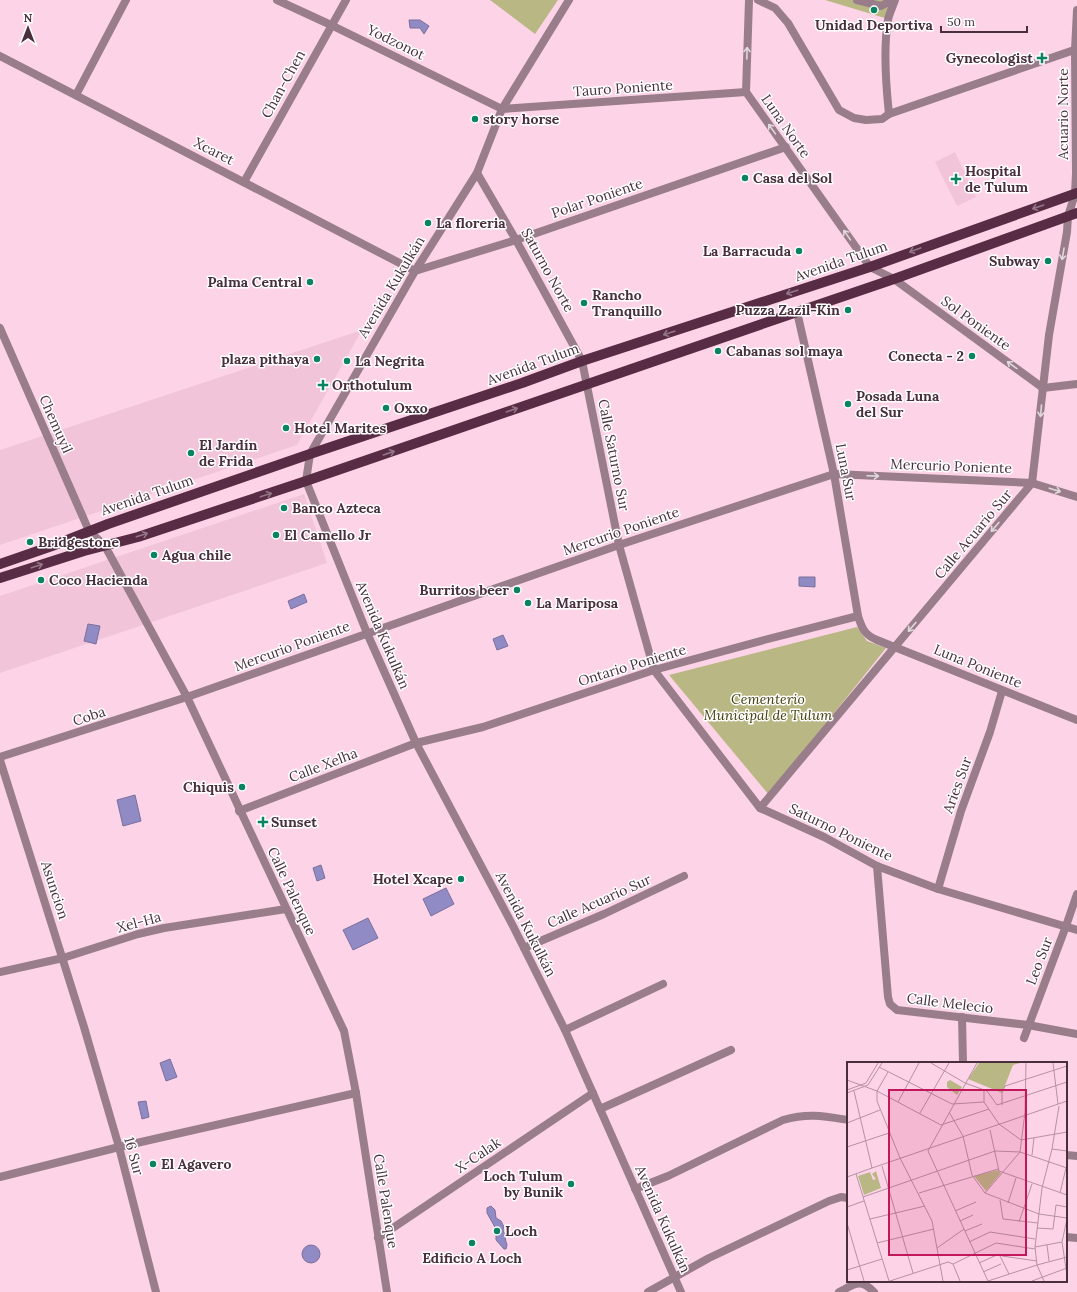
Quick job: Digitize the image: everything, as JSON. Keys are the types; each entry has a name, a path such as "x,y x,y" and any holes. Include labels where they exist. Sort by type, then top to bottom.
{"main road":[{"name":"Avenida Tulum","path":"0,564 52,546 89,531 310,454 522,383 582,361 870,267 1076,193"},
{"path":"0,578 138,537 306,481 894,279 1073,214"}],"street":[{"path":"76,95 126,0"},
{"name":"Yodzonot","path":"277,0 502,109"},
{"name":"Chan-Chen","path":"244,182 346,0"},
{"name":"Avenida Kukulkán","path":"569,0 502,109 477,172 415,270 310,454 306,481 367,633 416,743 524,948 565,1030 681,1292"},
{"name":"Luna Norte","path":"749,0 746,92 870,267 894,279"},
{"path":"758,0 775,8 788,24 839,110 854,118 866,120 882,119 889,114 1076,49"},
{"path":"857,0 881,6 887,3 888,0"},
{"path":"889,114 886,86 886,48 888,20 895,0"},
{"name":"Acuario Norte","path":"1073,214 1076,193 1077,10"},
{"name":"Xcaret","path":"0,56 415,270"},
{"name":"Tauro Poniente","path":"502,109 746,92"},
{"name":"Polar Poniente","path":"415,270 516,240 786,147"},
{"name":"Saturno Norte","path":"477,172 582,361 587,384"},
{"path":"1032,482 1050,335 1067,232 1073,214"},
{"name":"Sol Poniente","path":"894,279 1043,388"},
{"name":"Luna Sur","path":"797,312 834,474 858,616 862,629 868,636"},
{"name":"Chemuyil","path":"0,328 2,338 89,531"},
{"name":"Calle Saturno Sur","path":"587,384 619,545 654,670"},
{"path":"1043,388 1077,384"},
{"name":"Mercurio Poniente","path":"186,697 619,545 834,474 1032,482 1077,497"},
{"name":"Calle Acuario Sur","path":"760,808 1032,482"},
{"name":"Calle Palenque","path":"89,531 105,546 186,697 344,1031 356,1093 387,1292"},
{"name":"Ontario Poniente","path":"416,743 483,727 654,670 858,616"},
{"name":"Luna Poniente","path":"868,636 1077,720"},
{"name":"Saturno Poniente","path":"654,670 760,808 824,837 877,866 938,889 1077,930"},
{"name":"Aries Sur","path":"938,889 961,811 990,732 1002,691"},
{"name":"Coba","path":"0,759 186,697"},
{"name":"Calle Xelha","path":"239,811 416,743"},
{"name":"Asuncion","path":"0,759 84,1027"},
{"name":"Calle Melecio","path":"877,866 888,997 890,1004 897,1010 1028,1025 1077,1034"},
{"name":"Calle Acuario Sur","path":"524,948 604,914 684,876"},
{"name":"Leo Sur","path":"1024,1038 1077,894"},
{"name":"Xel-Ha","path":"0,972 63,958 138,934 164,928 286,909"},
{"path":"565,1030 663,984"},
{"path":"962,1017 962,1062"},
{"name":"16 Sur","path":"84,1027 119,1147 156,1292"},
{"path":"600,1109 731,1050"},
{"path":"0,1177 119,1147 356,1093"},
{"name":"X-Calak","path":"378,1238 593,1093"},
{"path":"635,1189 668,1176 783,1120 798,1116 821,1115 847,1120"},
{"path":"1067,1155 1077,1156"},
{"path":"648,1292 709,1258 829,1200 847,1198"},
{"path":"1067,1237 1077,1238"},
{"path":"840,1292 857,1283 867,1285 874,1292"}],"shaded area":[{"path":"409,20 420,20 429,26 424,34 420,28 410,28"},
{"name":"Hospital de Tulum","path":"955,152 976,197 957,206 935,162"},
{"path":"362,330 297,445 0,545 0,450"},
{"path":"304,494 327,563 0,673 0,596"},
{"path":"799,577 815,577 815,587 799,586"},
{"path":"304,594 307,602 291,609 288,601"},
{"path":"88,624 100,626 96,644 84,641"},
{"path":"503,635 508,646 497,650 493,639"},
{"path":"135,795 141,821 123,826 117,800"},
{"path":"321,865 325,878 317,881 313,868"},
{"path":"446,888 454,904 431,916 423,899"},
{"path":"368,918 378,938 353,950 343,930"},
{"path":"170,1059 177,1077 166,1081 160,1063"},
{"path":"146,1101 149,1117 142,1119 138,1102"},
{"path":"491,1206 495,1210 496,1218 501,1221 504,1227 503,1230 507,1245 506,1249 504,1249 496,1240 496,1229 487,1213 487,1208"},
{"path":"311,1245 317,1248 320,1254 317,1260 311,1263 305,1260 302,1254 305,1248"}],"green space":[{"path":"490,0 558,0 535,34"},
{"name":"Unidad Deportiva","path":"825,0 895,0 888,19"},
{"name":"Cementerio Municipal de Tulum","path":"857,627 867,641 886,648 769,795 669,675"}],"place":[{"name":"Unidad Deportiva","path":"874,10"},
{"name":"Gynecologist","path":"1042,58"},
{"name":"story horse","path":"475,119"},
{"name":"Casa del Sol","path":"745,178"},
{"name":"Hospital de Tulum","path":"956,179"},
{"name":"La floreria","path":"428,223"},
{"name":"La Barracuda","path":"799,251"},
{"name":"Subway","path":"1048,261"},
{"name":"Palma Central","path":"310,282"},
{"name":"Rancho Tranquillo","path":"584,303"},
{"name":"Puzza Zazil-Kin","path":"848,310"},
{"name":"Cabanas sol maya","path":"718,351"},
{"name":"Conecta - 2","path":"972,356"},
{"name":"plaza pithaya","path":"317,359"},
{"name":"La Negrita","path":"347,361"},
{"name":"Orthotulum","path":"323,385"},
{"name":"Posada Luna del Sur","path":"848,404"},
{"name":"Oxxo","path":"386,408"},
{"name":"Hotel Marites","path":"286,428"},
{"name":"El Jardín de Frida","path":"191,453"},
{"name":"Banco Azteca","path":"284,508"},
{"name":"El Camello Jr","path":"276,535"},
{"name":"Bridgestone","path":"30,542"},
{"name":"Agua chile","path":"154,555"},
{"name":"Coco Hacienda","path":"41,580"},
{"name":"Burritos beer","path":"517,590"},
{"name":"La Mariposa","path":"528,603"},
{"name":"Chiquis","path":"242,787"},
{"name":"Sunset","path":"263,822"},
{"name":"Hotel Xcape","path":"461,879"},
{"name":"El Agavero","path":"153,1164"},
{"name":"Loch Tulum by Bunik","path":"571,1184"},
{"name":"Loch","path":"497,1231"},
{"name":"Edificio A Loch","path":"472,1243"}]}
